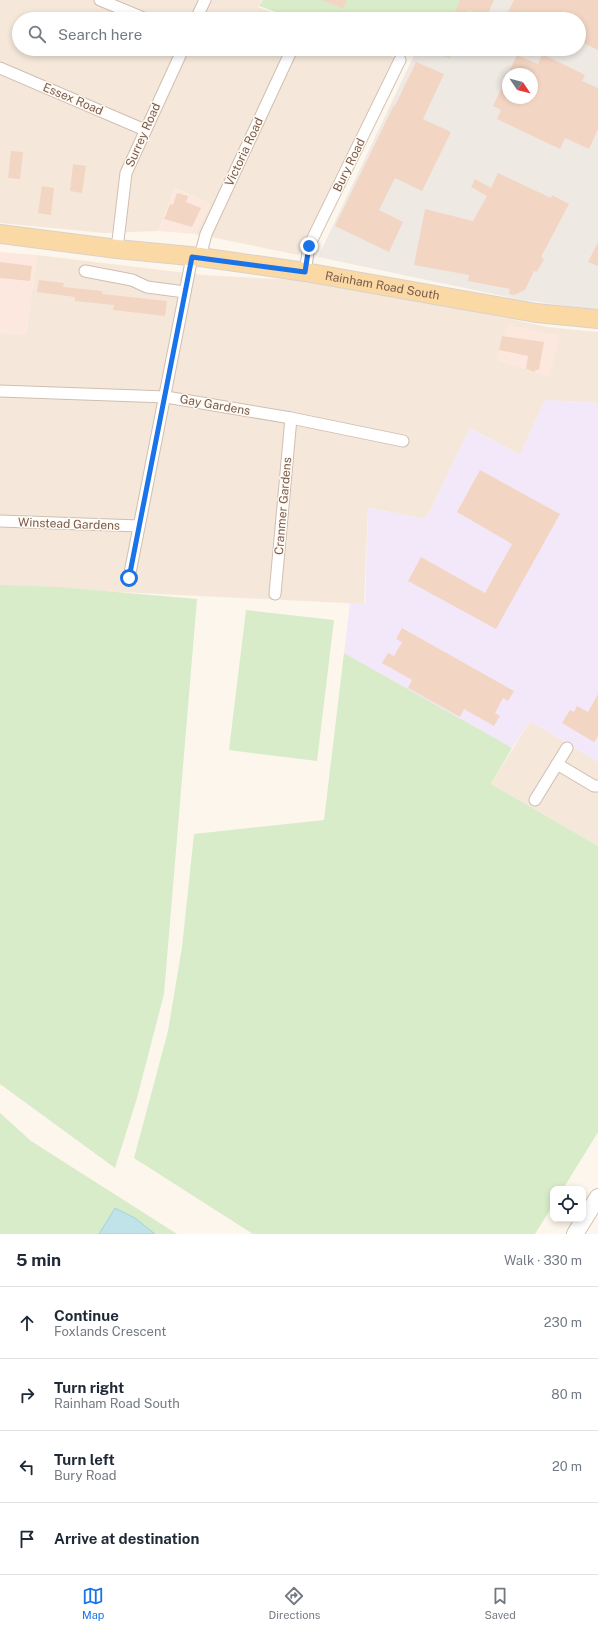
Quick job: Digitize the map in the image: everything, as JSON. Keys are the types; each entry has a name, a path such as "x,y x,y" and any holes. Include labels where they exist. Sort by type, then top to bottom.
{"main road":[{"name":"Rainham Road South","path":"0,234 117,249 196,257 305,272 536,313 598,319"}],"street":[{"path":"100,0 129,12"},
{"path":"199,12 205,0"},
{"name":"Surrey Road","path":"117,249 126,173 180,56"},
{"name":"Victoria Road","path":"129,578 166,397 185,292 196,257 206,234 289,56"},
{"name":"Bury Road","path":"305,272 309,246 400,60"},
{"name":"Essex Road","path":"0,68 145,130"},
{"path":"85,271 132,280 147,287 185,292"},
{"name":"Gay Gardens","path":"0,391 166,397 291,418 403,441"},
{"name":"Cranmer Gardens","path":"275,594 291,418"},
{"name":"Winstead Gardens","path":"0,521 139,526"},
{"path":"535,800 567,748"},
{"path":"557,764 594,786 598,786"},
{"path":"575,1234 598,1197"}],"shaded area":[{"path":"0,0 262,0 258,7 271,12 12,12 12,56 390,56 396,58 299,255 195,234 210,204 175,188 158,231 104,233 0,223"},
{"path":"479,0 598,0 598,310 522,300 318,257 414,56 442,56 450,59 452,56 586,56 586,12 473,12"},
{"path":"175,188 210,204 195,234 158,231"},
{"path":"0,252 37,255 26,335 0,333"},
{"path":"37,255 203,275 335,282 548,327 598,332 598,403 545,400 520,455 470,428 426,519 368,508 364,604 0,586 0,333 26,334"},
{"path":"508,325 560,336 549,377 497,360 502,336 505,336"},
{"path":"545,400 598,403 598,762 530,721 512,748 344,654 350,603 365,604 368,508 426,519 470,428 520,455"},
{"path":"530,721 598,762 598,846 491,784"}],"green space":[{"path":"263,0 479,0 473,12 276,12 259,6"},
{"path":"442,56 452,56 450,59"},
{"path":"0,585 59,587 197,599 164,994 137,1098 115,1168 0,1084"},
{"path":"246,610 334,620 317,761 229,750"},
{"path":"344,653 512,748 491,784 598,846 598,1132 565,1186 550,1186 550,1210 535,1234 253,1234 134,1158 168,1031 182,947 194,834 324,820"},
{"path":"0,1113 31,1141 177,1234 0,1234"}],"water":[{"path":"115,1208 135,1218 155,1234 99,1234"}],"building":[{"path":"322,0 347,0 343,9"},
{"path":"460,0 494,0 489,12 474,12 468,9 466,12 455,12"},
{"path":"514,0 598,0 598,50 586,44 586,12 508,12"},
{"path":"517,56 538,64 541,56 546,56 585,75 582,81 598,88 598,129 589,149 565,138 560,149 497,119 501,110 493,106 502,87 502,104 538,104 538,68 511,68"},
{"path":"416,62 444,74 423,119 451,132 422,191 395,178 379,210 403,222 389,252 335,226"},
{"path":"11,151 23,152 20,179 8,178"},
{"path":"73,164 86,166 82,193 70,191"},
{"path":"498,173 551,198 552,195 569,204 541,257 544,259 537,272 534,271 525,290 514,295 509,294 510,289 468,281 469,275 414,265 425,209 473,221 487,196 471,187 475,179 491,188"},
{"path":"42,186 54,188 51,215 38,213"},
{"path":"177,193 188,196 186,202 201,208 192,227 164,219 170,204 173,205"},
{"path":"598,242 598,266 588,262"},
{"path":"0,262 32,266 30,281 0,278"},
{"path":"39,280 64,283 63,287 102,291 102,294 167,301 165,316 113,310 114,305 75,301 75,297 37,292"},
{"path":"502,336 544,342 539,370 535,370 535,372 526,369 528,356 499,350"},
{"path":"480,470 560,514 496,629 408,581 421,557 485,593 512,544 457,512"},
{"path":"402,628 514,691 508,701 503,698 495,713 500,716 494,726 464,709 460,717 408,688 412,680 382,663 388,653 394,656 402,642 396,639"},
{"path":"598,694 598,736 594,742 562,723 570,710 574,712 577,706 588,712"}],"route":[{"path":"129,578 166,397 192,257 305,272 309,246"}]}
